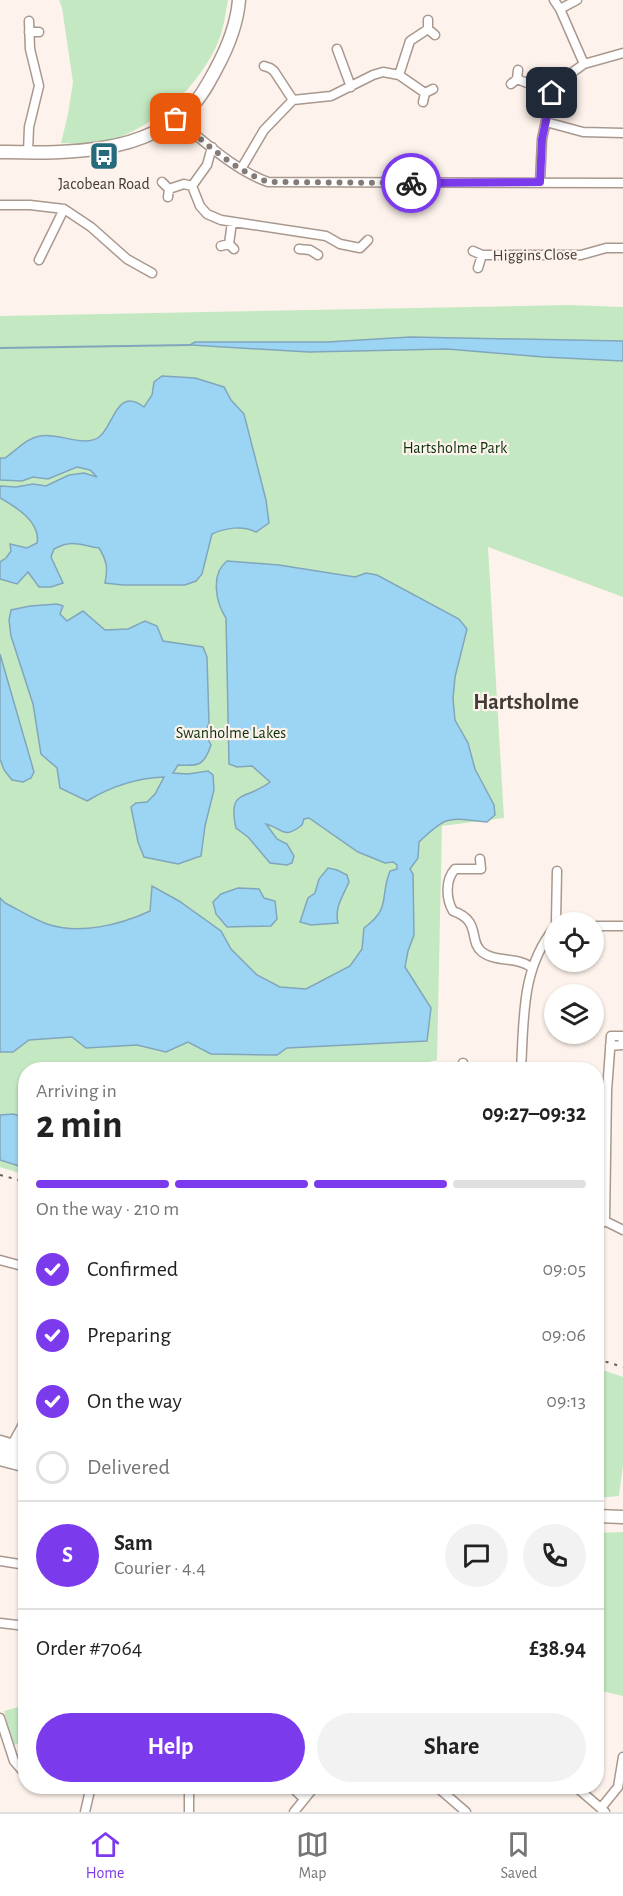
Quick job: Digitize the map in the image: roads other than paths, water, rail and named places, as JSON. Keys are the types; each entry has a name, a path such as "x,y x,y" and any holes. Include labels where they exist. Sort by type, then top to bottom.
{"street":[{"path":"0,152 105,148 142,138 176,119 191,107 206,89 231,39 238,15 239,0"},
{"path":"554,0 584,64"},
{"path":"560,9 577,0"},
{"path":"399,75 410,41 431,32 428,20"},
{"path":"28,152 29,127 39,86 30,49 34,32 29,21"},
{"path":"336,47 351,87"},
{"path":"540,182 540,150 552,93 563,79 584,64 623,53"},
{"path":"270,65 293,100"},
{"path":"241,169 264,130 293,100 331,96 372,75 383,72 399,75 427,94"},
{"path":"516,78 552,93"},
{"path":"176,119 241,169 268,182 623,183"},
{"path":"546,122 583,132 623,133"},
{"path":"192,186 207,165 212,147"},
{"path":"162,182 168,193 184,184 192,186"},
{"path":"192,186 200,206 207,214 232,222 314,233 361,252 368,240"},
{"path":"0,205 30,205 64,209 90,227 127,259 152,273"},
{"path":"39,260 64,209"},
{"path":"228,246 232,222"},
{"path":"299,249 314,253 314,233"},
{"name":"Higgins Close","path":"473,251 482,255 581,255 606,248 623,248"},
{"name":"Higgins Close","path":"478,268 482,255"},
{"path":"480,859 481,869 455,869 451,874 448,903 453,911 461,914 470,923 481,952 496,958 525,962 531,967"},
{"path":"555,912 557,872"},
{"path":"604,926 623,926"},
{"path":"522,1062 526,994 531,967 544,940"},
{"path":"604,1157 610,1046"},
{"path":"604,1224 623,1230"},
{"path":"0,1260 18,1265"},
{"path":"604,1516 623,1517"},
{"path":"0,1561 18,1564"},
{"path":"0,1623 18,1625"},
{"path":"0,1718 14,1761 18,1766"},
{"path":"584,1794 603,1810 618,1787 623,1757"},
{"path":"84,1812 89,1794"},
{"path":"189,1794 189,1812"},
{"path":"299,1794 304,1799"},
{"path":"294,1812 308,1794"},
{"path":"445,1794 466,1812"}],"water":[{"path":"410,337 623,341 623,361 447,349 309,352 190,345 195,342 327,342"},
{"path":"162,376 195,378 224,387 231,400 244,414 266,500 269,523 256,532 234,528 212,534 202,574 196,581 185,585 105,583 106,565 99,548 76,544 66,544 54,549 51,557 63,583 51,587 39,587 28,572 17,584 0,579 0,562 11,551 10,544 27,548 37,543 37,535 26,516 0,498 0,486 16,487 33,484 46,486 69,475 84,473 97,477 90,470 77,467 48,479 33,477 22,481 0,480 0,458 5,458 35,437 47,435 86,441 99,437 121,404 127,401 135,402 144,407 152,395 154,382"},
{"path":"227,561 279,565 355,577 366,573 377,575 459,619 467,629 455,677 453,699 455,720 468,743 475,769 494,805 495,815 487,822 456,819 443,822 419,842 418,858 410,869 413,874 414,935 405,967 431,1008 427,1041 287,1048 277,1055 211,1054 188,1042 166,1052 137,1045 86,1048 72,1037 29,1040 13,1052 0,1052 0,898 5,903 47,924 72,929 99,927 150,911 152,886 179,901 221,931 231,949 257,975 280,987 306,989 350,966 362,949 364,928 373,921 382,908 390,871 397,869 397,865 393,862 385,863 358,852 309,818 304,819 302,825 287,833 266,824 277,839 287,844 294,856 292,863 287,865 270,863 248,837 236,828 234,807 236,801 270,782 252,766 237,767 229,764 226,618 222,612 216,589 218,573"},
{"path":"57,604 63,606 60,614 67,621 83,611 105,630 128,629 145,621 157,626 163,641 203,647 207,657 209,723 205,732 211,745 203,761 196,765 178,765 173,773 188,774 208,771 213,775 214,790 205,826 201,856 178,864 144,857 138,842 131,807 136,803 147,802 155,794 164,777 124,784 87,801 60,788 57,768 41,754 33,704 11,636 9,620 11,610"},
{"path":"0,654 34,772 31,778 23,782 12,780 4,770 0,759"},
{"path":"328,868 347,875 349,882 338,907 338,923 311,925 300,922 308,898 315,893 319,879"},
{"path":"238,888 259,889 264,898 275,901 277,919 271,926 227,927 216,914 213,902 221,894"},
{"path":"0,1115 18,1115 18,1166 0,1160"}],"waterway":[{"path":"0,348 190,345"}],"railway":[{"path":"0,1175 18,1180"},
{"path":"604,1361 623,1367"}],"place":[{"name":"Jacobean Road","path":"104,156"}],"district":[{"name":"Hartsholme","path":"526,702"}],"park label":[{"name":"Hartsholme Park","path":"455,448"},
{"name":"Swanholme Lakes","path":"231,733"}]}
